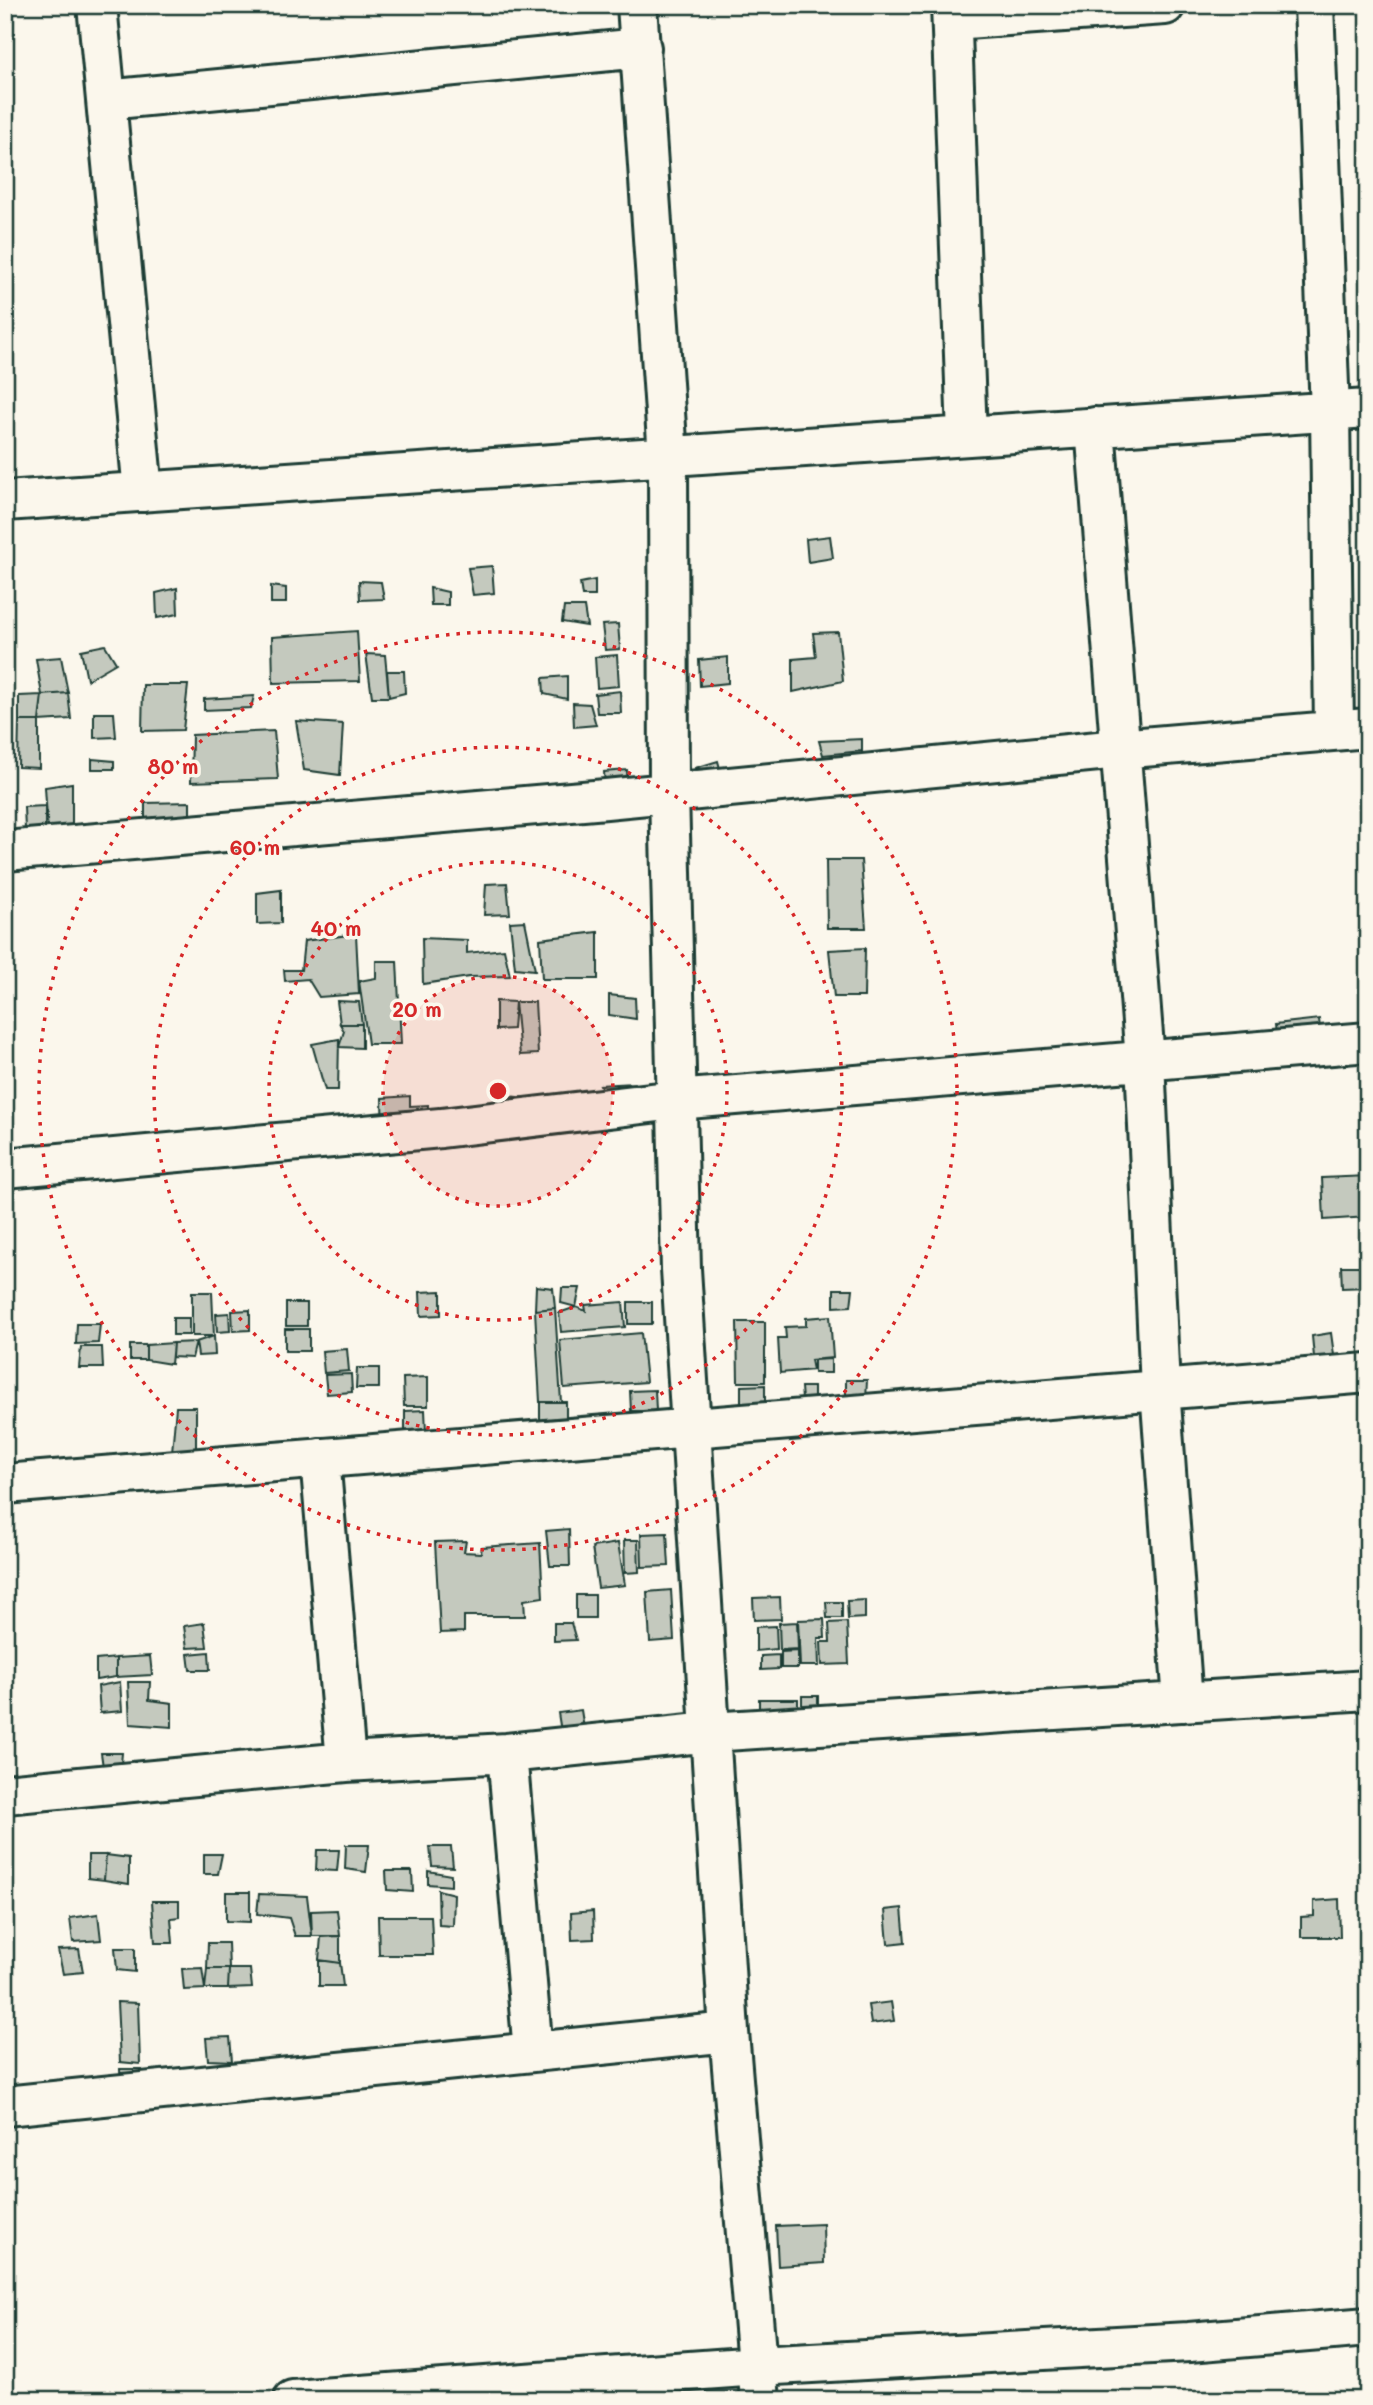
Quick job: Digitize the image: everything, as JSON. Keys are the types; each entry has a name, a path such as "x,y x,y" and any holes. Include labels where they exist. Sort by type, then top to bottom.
{"street":[{"path":"97,5 144,492"},
{"path":"638,5 668,456 669,793 681,1269 729,2032 759,2383"},
{"path":"967,436 951,13 1166,5"},
{"path":"5,851 669,793 1351,728 1330,411 1314,5"},
{"path":"106,100 641,48"},
{"path":"5,501 1368,409"},
{"path":"1094,427 1145,1060 1160,1389 1183,1702"},
{"path":"5,1168 441,1128 676,1100 1368,1042"},
{"path":"5,1484 1368,1373"},
{"path":"320,1458 346,1762"},
{"path":"5,1794 346,1762 507,1753 710,1732 1368,1690"},
{"path":"507,1753 533,2052"},
{"path":"5,2106 729,2032"},
{"path":"293,2400 759,2383 1368,2327"}],"building":[{"path":"830,536 833,558 808,562 806,539"},
{"path":"492,566 494,593 473,595 468,568"},
{"path":"595,580 595,596 582,596 580,583"},
{"path":"359,581 381,582 384,599 360,600"},
{"path":"271,586 286,588 286,603 271,603"},
{"path":"177,588 178,614 157,618 156,593"},
{"path":"430,588 448,592 448,605 431,605"},
{"path":"564,607 584,607 587,626 562,622"},
{"path":"618,624 620,649 605,650 602,625"},
{"path":"357,631 360,681 273,683 272,637"},
{"path":"838,632 843,681 793,692 793,659 816,657 813,633"},
{"path":"105,645 116,663 87,680 81,650"},
{"path":"366,654 385,655 389,697 372,697"},
{"path":"617,655 619,686 597,688 595,657"},
{"path":"61,657 68,693 42,695 36,659"},
{"path":"728,657 728,683 700,686 699,660"},
{"path":"387,671 404,671 405,693 389,697"},
{"path":"567,676 567,699 544,694 543,678"},
{"path":"143,685 188,685 183,730 142,731"},
{"path":"620,691 621,713 597,713 595,694"},
{"path":"68,693 71,719 39,721 42,695"},
{"path":"42,695 39,721 19,721 19,696"},
{"path":"254,696 251,708 204,710 204,699"},
{"path":"573,703 590,704 596,725 574,727"},
{"path":"94,713 114,713 116,737 94,738"},
{"path":"19,721 39,721 39,768 18,767"},
{"path":"296,721 343,724 340,775 304,770"},
{"path":"274,731 278,779 191,782 192,735"},
{"path":"862,739 862,751 823,755 819,741"},
{"path":"92,759 114,761 114,769 92,769"},
{"path":"718,761 722,776 696,783 695,768"},
{"path":"627,770 628,790 606,799 604,772"},
{"path":"72,783 72,833 48,834 45,787"},
{"path":"190,802 190,826 145,825 145,803"},
{"path":"45,806 45,829 25,829 24,807"},
{"path":"826,860 861,860 866,928 827,928"},
{"path":"507,883 510,914 484,915 486,884"},
{"path":"281,890 281,923 257,924 257,893"},
{"path":"525,921 535,970 515,968 510,922"},
{"path":"598,932 598,979 542,979 540,939"},
{"path":"356,934 359,994 319,997 308,979 285,981 284,970 301,970 304,941"},
{"path":"422,938 467,940 467,953 504,949 510,976 469,977 423,984"},
{"path":"865,948 864,997 834,997 829,950"},
{"path":"376,961 397,961 401,1044 368,1044 359,981 376,978"},
{"path":"609,995 635,998 636,1019 609,1015"},
{"path":"337,1001 359,1002 362,1024 340,1024"},
{"path":"496,1001 515,1002 513,1029 496,1030"},
{"path":"515,1002 535,1002 538,1054 520,1055"},
{"path":"1319,1019 1321,1039 1278,1043 1276,1024"},
{"path":"340,1024 362,1024 362,1048 339,1047 344,1031"},
{"path":"339,1039 338,1090 325,1090 312,1044"},
{"path":"634,1083 638,1099 606,1099 600,1085"},
{"path":"500,1095 525,1098 525,1112 501,1114"},
{"path":"410,1096 410,1106 428,1105 427,1137 383,1138 382,1098"},
{"path":"1368,1176 1368,1217 1324,1220 1322,1178"},
{"path":"1341,1266 1368,1266 1368,1287 1342,1288"},
{"path":"536,1286 553,1288 555,1308 535,1310"},
{"path":"562,1288 580,1288 576,1307 561,1303"},
{"path":"834,1289 853,1289 851,1306 834,1307"},
{"path":"441,1291 441,1315 421,1316 420,1292"},
{"path":"192,1292 212,1292 214,1336 192,1336"},
{"path":"623,1302 625,1327 561,1332 559,1313 576,1307 586,1311 585,1305"},
{"path":"628,1302 652,1302 652,1324 628,1324"},
{"path":"286,1303 307,1303 307,1326 286,1326"},
{"path":"555,1308 561,1402 540,1402 535,1310"},
{"path":"250,1310 250,1330 233,1331 232,1311"},
{"path":"229,1313 230,1331 217,1332 216,1314"},
{"path":"830,1316 833,1358 811,1360 813,1370 780,1373 778,1338 786,1338 785,1327 806,1326 806,1318"},
{"path":"173,1318 189,1318 189,1335 173,1335"},
{"path":"737,1322 765,1322 765,1382 738,1382"},
{"path":"77,1324 100,1324 98,1343 76,1344"},
{"path":"285,1329 309,1329 309,1351 285,1351"},
{"path":"641,1333 646,1382 564,1388 560,1340"},
{"path":"1331,1333 1334,1355 1314,1357 1312,1336"},
{"path":"214,1336 215,1355 198,1356 196,1342"},
{"path":"196,1342 192,1358 172,1357 173,1343"},
{"path":"173,1343 171,1364 146,1360 146,1345"},
{"path":"130,1345 146,1345 146,1360 130,1360"},
{"path":"81,1347 102,1347 103,1368 79,1368"},
{"path":"347,1349 349,1371 324,1373 322,1351"},
{"path":"831,1359 831,1373 814,1373 814,1360"},
{"path":"357,1368 379,1368 379,1388 356,1388"},
{"path":"351,1374 352,1392 327,1394 325,1375"},
{"path":"428,1377 428,1406 404,1406 403,1378"},
{"path":"846,1380 867,1380 866,1399 846,1399"},
{"path":"765,1385 765,1406 741,1406 741,1386"},
{"path":"801,1387 814,1387 814,1399 802,1400"},
{"path":"655,1390 656,1411 631,1411 630,1391"},
{"path":"540,1402 566,1402 566,1426 540,1425"},
{"path":"176,1407 196,1407 196,1449 172,1452"},
{"path":"425,1410 426,1432 405,1432 405,1411"},
{"path":"569,1529 570,1566 550,1566 546,1531"},
{"path":"667,1533 669,1566 642,1567 641,1534"},
{"path":"624,1540 638,1540 639,1572 625,1573"},
{"path":"466,1541 464,1552 481,1553 482,1547 540,1543 543,1597 524,1600 525,1616 464,1616 464,1632 440,1633 435,1542"},
{"path":"618,1543 625,1585 598,1588 592,1547"},
{"path":"671,1590 674,1640 650,1642 647,1592"},
{"path":"576,1595 595,1595 595,1618 576,1618"},
{"path":"780,1597 781,1619 754,1620 753,1598"},
{"path":"865,1600 865,1618 848,1619 847,1601"},
{"path":"826,1602 842,1602 842,1618 827,1618"},
{"path":"824,1619 825,1638 818,1638 819,1666 800,1666 798,1620"},
{"path":"797,1622 798,1649 780,1650 779,1623"},
{"path":"847,1622 849,1664 822,1665 821,1642 830,1642 829,1623"},
{"path":"204,1623 207,1647 187,1648 184,1626"},
{"path":"554,1623 571,1623 576,1640 554,1641"},
{"path":"776,1626 777,1649 756,1651 756,1627"},
{"path":"798,1651 798,1668 781,1668 781,1652"},
{"path":"209,1652 210,1670 190,1670 188,1654"},
{"path":"779,1655 779,1669 761,1670 761,1656"},
{"path":"150,1656 152,1675 116,1677 116,1658"},
{"path":"116,1658 116,1677 96,1680 96,1660"},
{"path":"120,1682 122,1711 100,1713 98,1686"},
{"path":"128,1682 150,1682 149,1700 172,1703 172,1727 130,1724"},
{"path":"802,1696 818,1696 818,1710 802,1711"},
{"path":"759,1699 798,1699 798,1716 759,1717"},
{"path":"581,1710 585,1735 562,1738 558,1713"},
{"path":"101,1753 122,1753 120,1774 104,1774"},
{"path":"346,1845 369,1845 366,1872 345,1869"},
{"path":"430,1847 451,1847 453,1867 432,1866"},
{"path":"317,1850 339,1850 337,1871 316,1870"},
{"path":"204,1854 222,1854 218,1874 204,1874"},
{"path":"88,1855 106,1855 104,1880 88,1878"},
{"path":"106,1855 129,1858 129,1884 104,1880"},
{"path":"386,1871 412,1871 413,1892 387,1890"},
{"path":"428,1871 451,1875 451,1886 428,1884"},
{"path":"438,1890 454,1894 453,1926 439,1925"},
{"path":"226,1892 250,1892 250,1922 226,1921"},
{"path":"259,1894 307,1896 312,1936 295,1936 289,1918 257,1914"},
{"path":"1339,1899 1340,1937 1301,1937 1301,1917 1314,1916 1314,1901"},
{"path":"152,1901 179,1901 179,1917 171,1918 173,1943 155,1943"},
{"path":"902,1908 905,1942 888,1944 885,1910"},
{"path":"337,1910 340,1936 312,1936 311,1911"},
{"path":"593,1911 594,1939 572,1940 571,1913"},
{"path":"98,1914 101,1940 73,1942 70,1918"},
{"path":"378,1916 431,1916 433,1955 379,1955"},
{"path":"340,1936 340,1963 319,1960 321,1937"},
{"path":"208,1943 228,1943 229,1969 207,1969"},
{"path":"115,1948 135,1948 135,1972 117,1970"},
{"path":"79,1949 83,1972 63,1974 58,1950"},
{"path":"319,1960 340,1963 343,1986 319,1986"},
{"path":"202,1968 205,1989 184,1990 182,1969"},
{"path":"207,1969 229,1969 228,1989 205,1989"},
{"path":"229,1969 250,1969 252,1988 228,1989"},
{"path":"117,2002 138,2003 140,2064 120,2062"},
{"path":"891,2002 894,2021 871,2024 868,2005"},
{"path":"230,2037 232,2061 208,2060 206,2038"},
{"path":"120,2069 142,2069 140,2087 121,2088"},
{"path":"823,2224 824,2263 778,2266 776,2226"}]}
